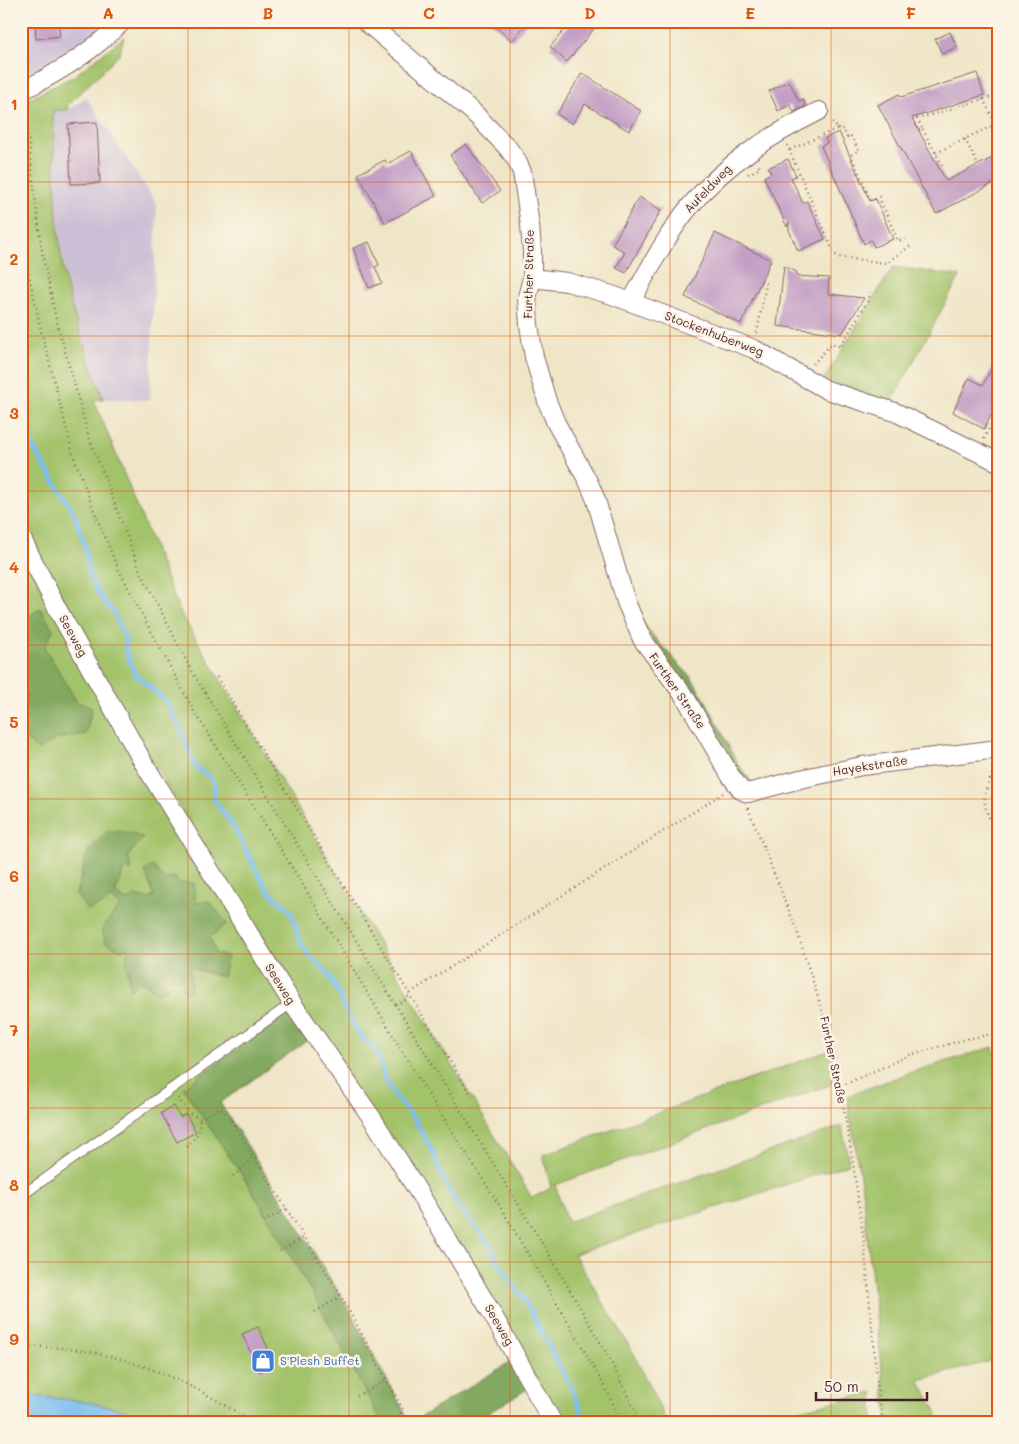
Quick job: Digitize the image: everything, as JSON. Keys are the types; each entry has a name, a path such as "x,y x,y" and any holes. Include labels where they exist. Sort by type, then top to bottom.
{"street":[{"path":"22,91 73,63 123,21"},
{"name":"Further Straße","path":"365,21 473,112 507,146 516,159 522,172 526,195 532,251 532,278 527,298 529,325 540,383 556,423 589,483 596,500 623,593 634,623 642,639 685,697 740,788"},
{"name":"Aufeldweg","path":"630,302 678,222 705,190 751,150 778,132 819,111"},
{"name":"Stockenhuberweg","path":"532,278 567,282 630,302 754,349 828,390 895,412 998,462"},
{"name":"Seeweg","path":"21,537 58,610 143,762 292,1003 374,1121 407,1173 490,1310 553,1423"},
{"name":"Hayekstraße","path":"740,788 755,792 800,779 862,766 998,748"}],"lane":[{"path":"21,1196 292,1003"}],"path":[{"path":"164,21 168,28"},
{"path":"22,91 42,251 55,315 76,395 98,461 140,568 190,668 574,1297 620,1378 641,1423"},
{"path":"938,167 942,165 917,119 998,95"},
{"path":"936,153 997,123 983,99"},
{"path":"819,111 823,110 838,130 843,129 847,137 850,136 859,151 851,155 871,200 879,197 898,242 905,239"},
{"path":"790,150 838,128"},
{"path":"965,139 978,165"},
{"path":"786,141 834,253 838,257 886,263 912,245"},
{"path":"21,179 29,147"},
{"path":"747,175 760,168 759,163"},
{"path":"21,239 40,330 73,454 118,568 194,711 298,877 425,1089 498,1203 608,1393 621,1423"},
{"path":"749,330 757,334 766,284 761,281"},
{"path":"802,376 832,343 840,347 869,299 870,292"},
{"path":"977,452 998,411"},
{"path":"217,677 472,1097"},
{"path":"998,761 984,793 984,808 998,836"},
{"path":"395,1004 408,999 410,993 740,788"},
{"name":"Further Straße","path":"740,788 797,931 831,1039 864,1242 878,1391 883,1423"},
{"path":"840,1086 910,1055 967,1039 998,1033"},
{"path":"171,1089 190,1114 200,1118 220,1108 227,1114 341,1296 387,1380 403,1410 394,1423"},
{"path":"186,1147 198,1132 200,1118"},
{"path":"233,1176 254,1155"},
{"path":"264,1222 287,1208"},
{"path":"280,1251 305,1237"},
{"path":"315,1312 341,1296"},
{"path":"21,1347 65,1349 107,1355 144,1366 194,1388 253,1423"},
{"path":"357,1396 387,1380"}],"shaded area":[{"path":"24,21 105,21 81,42 29,72"},
{"path":"86,97 157,204 150,400 103,399 71,304 62,257 56,208 53,110 68,110"}],"green space":[{"path":"124,37 119,55 68,105 68,110 53,110 56,208 61,256 71,304 103,399 94,400 181,614 532,1198 551,1188 543,1155 828,1051 835,1083 555,1185 567,1222 842,1126 849,1164 574,1254 634,1354 667,1423 560,1423 291,991 127,720 21,518 21,103 74,76"},
{"path":"893,267 960,276 891,403 824,379"},
{"path":"21,552 310,1038 220,1103 350,1311 410,1423 21,1423"},
{"path":"40,608 53,630 45,648 77,702 92,707 86,734 56,739 38,750 22,735 26,694 21,694 21,628 31,615"},
{"path":"633,610 660,644 691,677 707,703 738,764 754,785 745,785"},
{"path":"109,830 131,833 143,838 128,856 132,870 124,869 115,893 126,901 135,896 149,899 154,896 145,871 153,866 164,879 175,877 179,883 194,883 196,903 209,901 227,924 210,937 216,954 228,956 223,977 190,968 191,990 185,993 182,979 166,977 162,981 169,989 156,993 144,982 138,982 130,990 126,956 129,948 121,950 105,942 102,928 120,906 111,898 102,905 87,910 76,894 88,851"},
{"path":"289,1013 308,1040 220,1103 350,1311 410,1423 382,1423 314,1296 248,1184 183,1088"},
{"path":"993,1047 998,1065 998,1359 919,1380 938,1415 908,1423 888,1423 862,1189 847,1096 912,1072"},
{"path":"513,1360 529,1388 472,1423 411,1423"},
{"path":"873,1392 873,1423 748,1423"}],"water":[{"path":"21,1396 57,1398 92,1403 142,1416 159,1423 21,1423"}],"building":[{"path":"35,21 58,21 60,36 36,39"},
{"path":"489,21 529,21 512,41"},
{"path":"572,21 600,21 567,62 550,47"},
{"path":"950,32 957,47 942,54 935,39"},
{"path":"582,73 641,111 629,131 585,104 572,124 557,114"},
{"path":"977,73 984,95 912,118 946,181 998,155 998,181 936,214 878,105 899,94 901,97"},
{"path":"789,81 799,101 803,99 806,106 794,112 790,105 778,111 769,91"},
{"path":"97,122 100,183 71,184 68,124"},
{"path":"839,132 870,201 876,199 893,239 874,247 871,240 864,244 821,146 827,143 825,138"},
{"path":"466,144 500,191 482,203 450,155"},
{"path":"411,151 436,196 385,223 358,174 385,160 387,164"},
{"path":"788,159 796,176 791,178 803,203 807,201 825,239 798,251 789,230 789,222 787,227 764,177 771,173 768,168"},
{"path":"639,197 661,210 626,273 616,268 625,252 612,245"},
{"path":"715,233 771,260 741,324 685,297"},
{"path":"369,242 379,265 375,267 382,283 369,288 353,248"},
{"path":"784,266 797,272 796,276 829,278 828,294 864,298 842,334 777,326"},
{"path":"998,355 998,402 984,429 953,412 969,378 983,385"},
{"path":"174,1106 180,1117 186,1114 196,1132 177,1142 161,1113"},
{"path":"258,1327 271,1355 269,1356 273,1365 260,1372 242,1334"}],"waterway":[{"path":"21,428 74,513 84,543 89,575 99,595 114,613 125,638 126,653 135,674 166,701 181,730 195,767 210,777 215,787 214,800 232,824 270,893 290,910 301,943 311,958 326,971 360,1036 373,1047 381,1061 384,1078 396,1098 414,1119 433,1152 442,1177 458,1206 491,1246 497,1261 525,1301 571,1387 586,1423"}],"place":[{"name":"S'Plesh Buffet","path":"263,1361"}]}
